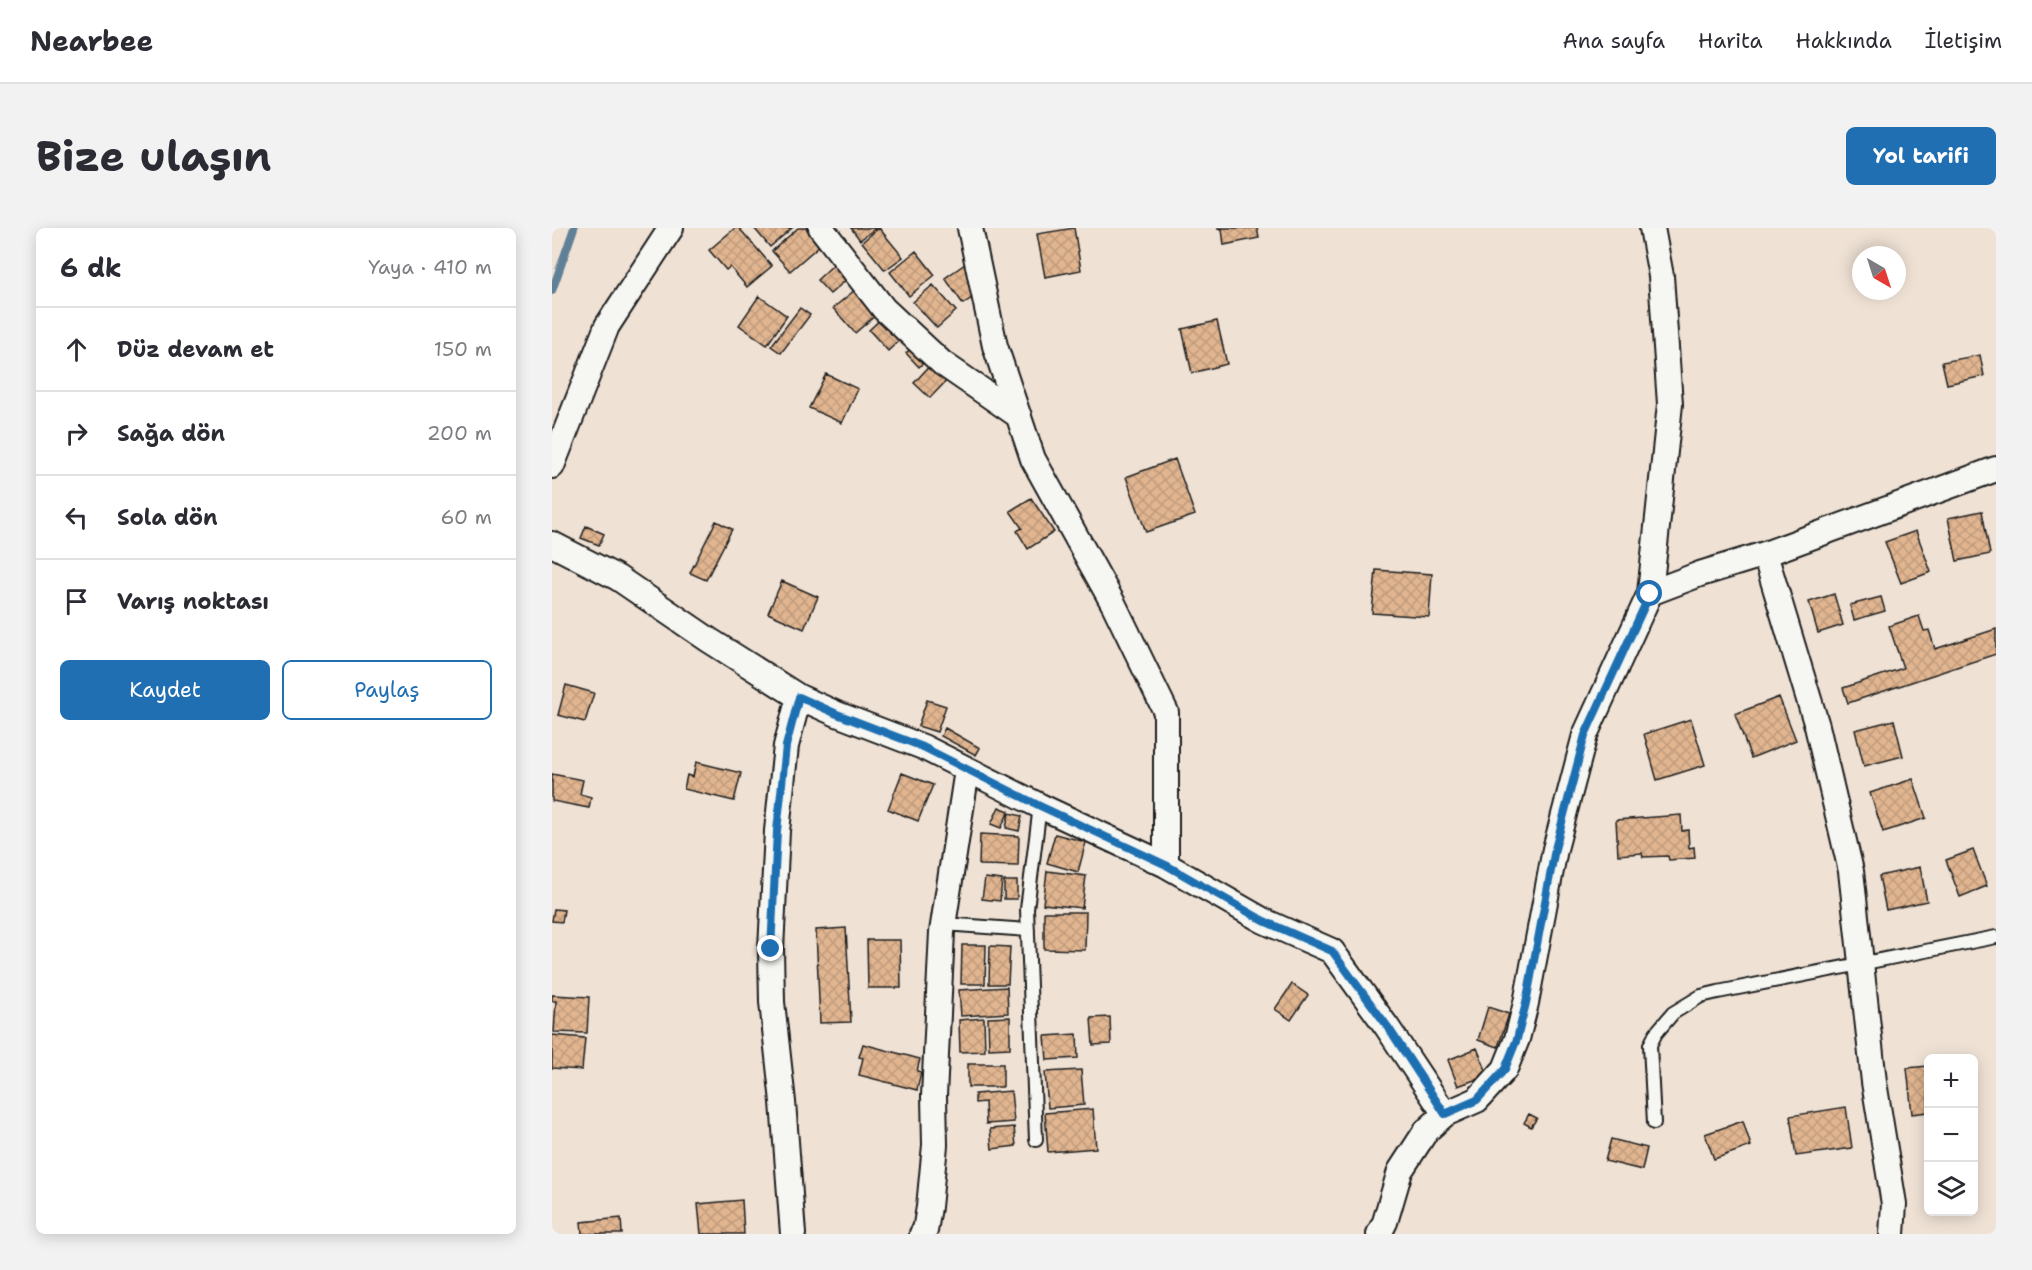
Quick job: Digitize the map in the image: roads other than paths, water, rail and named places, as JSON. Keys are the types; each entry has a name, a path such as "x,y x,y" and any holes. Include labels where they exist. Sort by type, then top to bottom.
{"street":[{"path":"552,466 607,326 671,228"},
{"path":"821,228 884,309 942,363 1019,416"},
{"path":"970,228 995,346 1033,459 1114,605 1166,712 1166,865"},
{"path":"1379,1234 1385,1222 1400,1171 1426,1131 1445,1114 1477,1100 1505,1069 1517,1039 1526,1003 1555,849 1585,735 1650,594 1670,404 1661,276 1652,228"},
{"path":"1650,594 1700,574 1765,554 1996,470"},
{"path":"552,544 618,578 709,640 799,697 923,747 1040,806 1166,865 1264,921 1332,951 1388,1027 1445,1114"},
{"path":"1765,554 1817,726 1851,871 1874,1082 1894,1204 1893,1234"},
{"path":"793,1234 783,1102 772,1002 771,949 777,831 784,757 799,697"},
{"path":"922,1234 925,1231 929,1207 935,1144 933,1096 943,924 967,770"}],"lane":[{"path":"1036,1140 1027,909 1040,806"},
{"path":"943,924 1028,930"},
{"path":"1654,1123 1650,1045 1660,1028 1673,1013 1701,996 1996,937"}],"waterway":[{"path":"552,291 574,228"}]}
